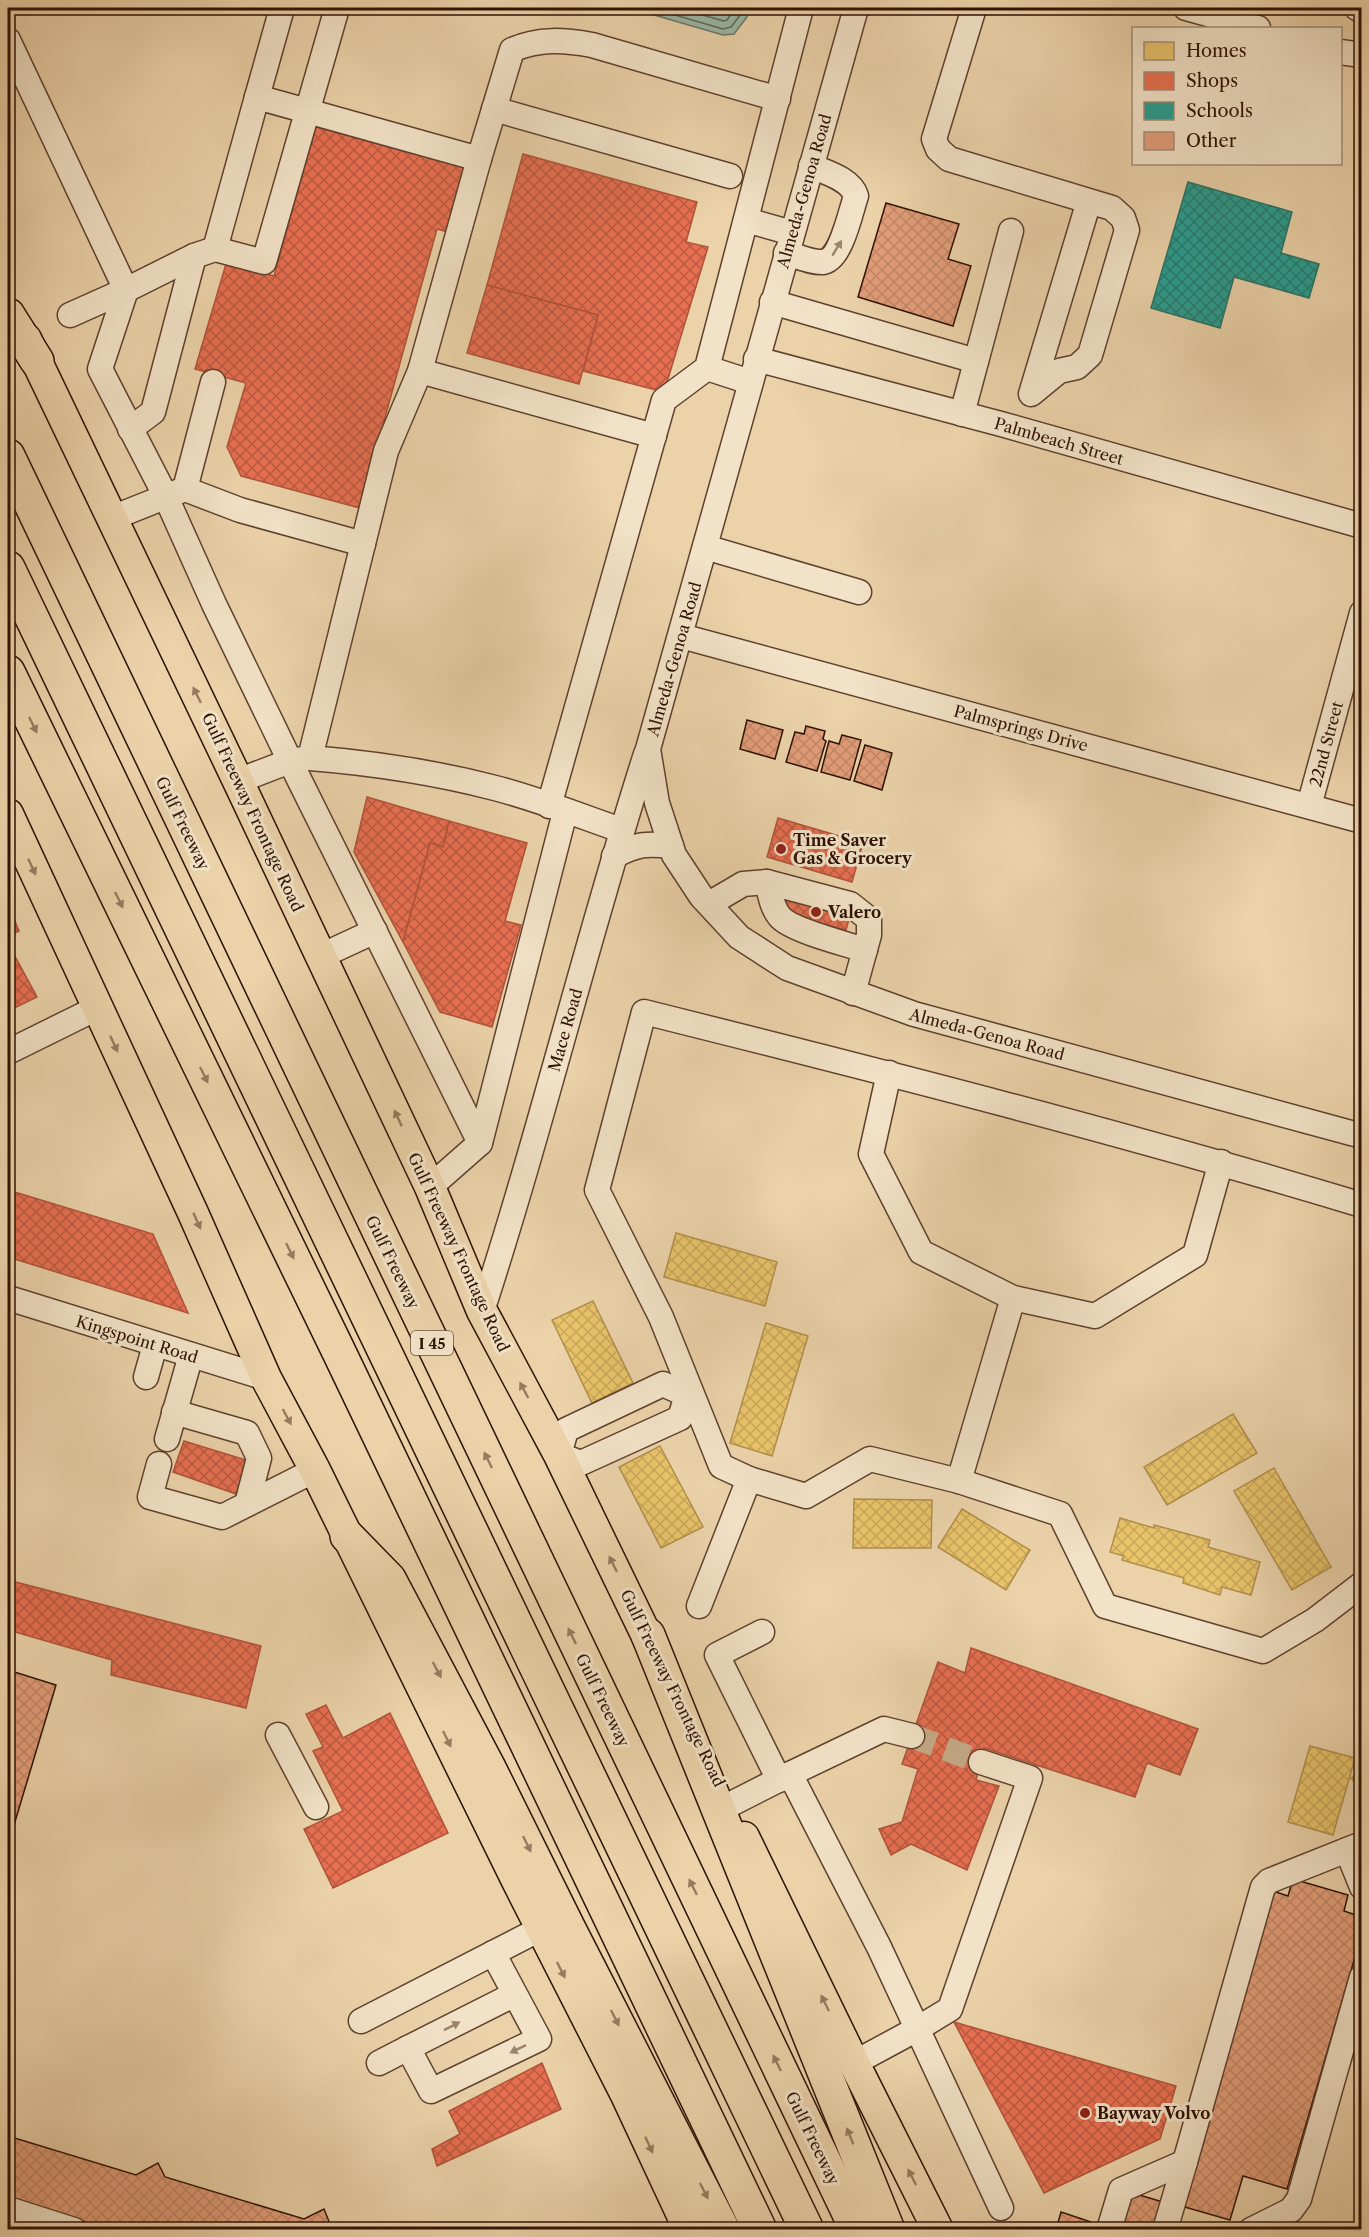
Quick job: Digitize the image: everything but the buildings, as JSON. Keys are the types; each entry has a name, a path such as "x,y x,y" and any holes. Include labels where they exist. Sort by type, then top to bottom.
{"highway":[{"path":"8,315 37,361"},
{"name":"Gulf Freeway","path":"8,456 857,2229"},
{"name":"I 45","path":"8,568 807,2229"},
{"path":"8,672 339,1352 760,2229"},
{"path":"347,1536 389,1579 490,1770 723,2229"},
{"path":"648,1635 888,2229"}],"main road":[{"name":"Gulf Freeway Frontage Road","path":"8,301 430,1187 482,1311 559,1455 854,2063 938,2229"},
{"path":"8,814 193,1213 266,1378 315,1470 540,1929 626,2095 689,2229"}],"street":[{"path":"130,429 153,412 257,97 282,8"},
{"path":"70,315 204,253 264,262 337,8"},
{"path":"430,1187 480,1143 557,809 664,400 707,368 801,8"},
{"name":"Almeda-Genoa Road","path":"856,8 648,749 657,802 674,855 700,896 739,937 787,968 914,1014 1362,1137"},
{"path":"974,8 934,139 938,149 949,159 1113,208 1123,218 1127,230 1090,355 1077,367 1059,371 1031,394"},
{"path":"1186,8 1254,27"},
{"path":"1357,8 1362,11"},
{"path":"8,40 126,290 100,369 130,429 175,493 214,604 300,760 375,931 480,1143"},
{"path":"300,760 363,544 386,451 420,371 512,50 542,41 564,40 592,45 778,99"},
{"path":"1342,52 1362,55"},
{"path":"257,97 479,159"},
{"path":"494,110 730,176"},
{"path":"746,220 822,262 828,261 835,254 841,242 856,196 854,189 848,184 811,166"},
{"path":"1018,429 1031,394 1089,201"},
{"path":"962,414 1011,231"},
{"path":"772,302 976,361"},
{"name":"Palmbeach Street","path":"756,358 1362,526"},
{"path":"707,368 750,382"},
{"path":"420,371 654,436"},
{"path":"175,493 213,382"},
{"path":"112,518 175,493 363,544"},
{"path":"705,547 859,592"},
{"name":"22nd Street","path":"1309,806 1362,613"},
{"name":"Palmsprings Drive","path":"681,636 1362,821"},
{"name":"Mace Road","path":"482,1311 516,1207 621,830 648,749"},
{"path":"238,781 300,760 369,763 443,776 497,789 621,830"},
{"path":"614,856 635,845 652,843 671,846"},
{"path":"709,904 743,884 767,882 850,904 869,919 869,935 853,993"},
{"path":"767,882 773,907 781,919 799,928 865,950"},
{"path":"321,956 375,931"},
{"path":"8,1052 97,1008"},
{"path":"1362,1205 1221,1162 889,1073 644,1012 597,1190 661,1317 689,1394 721,1466 749,1479 806,1496 870,1459 960,1481 1060,1514 1105,1606 1263,1651 1315,1620 1362,1584"},
{"path":"889,1073 871,1154 921,1252 1013,1298 1095,1316 1195,1255 1221,1162"},
{"name":"Kingspoint Road","path":"8,1298 266,1378"},
{"path":"960,1481 1013,1298"},
{"path":"146,1377 155,1345"},
{"path":"166,1439 191,1355"},
{"path":"663,1384 689,1394 680,1418 581,1462 559,1455 566,1430 614,1406 663,1384"},
{"path":"174,1412 247,1433 259,1458 247,1504"},
{"path":"159,1464 150,1497 222,1517 315,1470"},
{"path":"699,1606 749,1479"},
{"path":"762,1632 717,1655 879,1947 1001,2208"},
{"path":"729,1805 884,1729 912,1736"},
{"path":"278,1735 316,1807"},
{"path":"854,2063 950,2009 1030,1778 981,1762"},
{"path":"1165,2229 1263,1887 1269,1881 1354,1847 1362,1887"},
{"path":"362,2021 540,1929"},
{"path":"408,2048 430,2091 539,2039 493,1953"},
{"path":"1251,2229 1291,2210 1299,2199 1362,1977"},
{"path":"379,2063 515,1994"},
{"path":"1109,2229 1121,2190 1185,2162"},
{"path":"8,2209 74,2229"}],"water":[{"path":"630,8 749,8 747,17 734,34 723,35"}],"tunnel":[{"path":"912,1736 981,1762"}],"place":[{"name":"Time Saver Gas & Grocery","path":"781,849"},
{"name":"Valero","path":"816,912"},
{"name":"Bayway Volvo","path":"1085,2113"}]}
